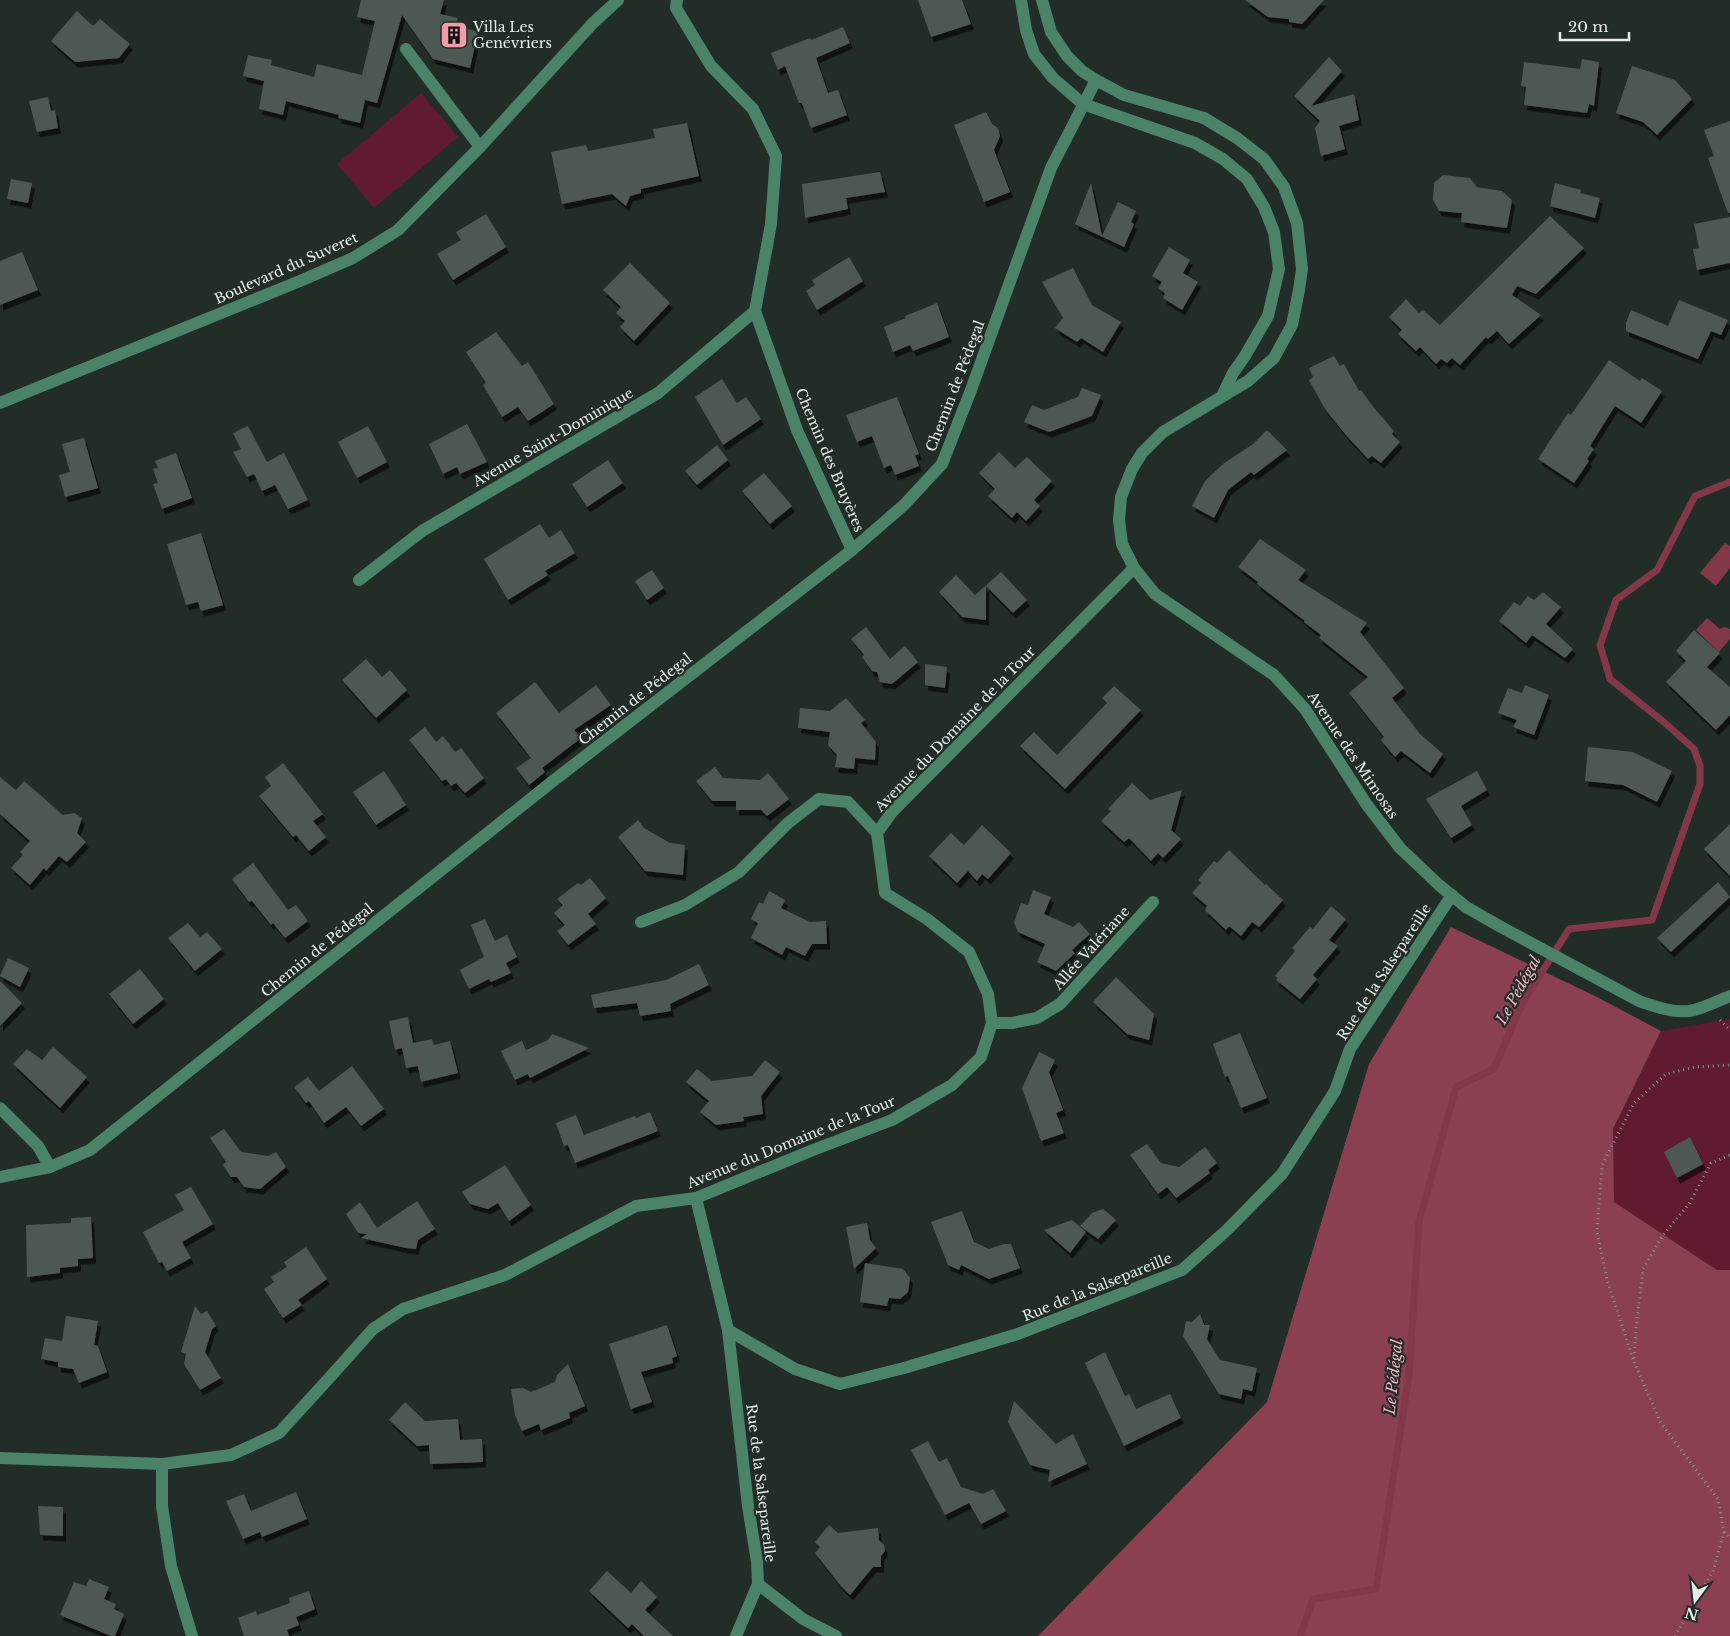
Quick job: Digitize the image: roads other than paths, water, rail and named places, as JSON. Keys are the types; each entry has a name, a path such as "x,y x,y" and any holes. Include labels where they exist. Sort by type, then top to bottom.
{"street":[{"name":"Boulevard du Suveret","path":"0,403 353,258 398,230 480,146 593,23 618,0"},
{"name":"Chemin des Bruyères","path":"677,0 676,8 711,66 753,109 776,156 771,224 755,311 797,430 852,550"},
{"path":"1021,0 1026,30 1034,54 1053,78 1084,104 1195,143 1223,160 1247,179 1264,207 1274,232 1279,268 1268,316 1233,373 1222,396"},
{"name":"Avenue des Mimosas","path":"1042,0 1051,32 1067,56 1082,71 1124,94 1204,118 1237,138 1264,159 1284,187 1297,223 1302,269 1292,325 1274,358 1248,382 1163,432 1142,454 1127,479 1121,497 1120,520 1122,544 1134,568 1156,594 1274,674 1305,709 1367,805 1400,848 1466,907 1501,928 1639,1001 1668,1010 1689,1011 1730,996"},
{"path":"406,49 480,146"},
{"name":"Chemin de Pédegal","path":"0,1177 50,1167 90,1150 553,781 852,550 904,505 942,464 971,390 1051,168 1096,80"},
{"path":"1279,268 1302,269"},
{"name":"Avenue Saint-Dominique","path":"359,580 422,531 658,393 755,311"},
{"name":"Avenue du Domaine de la Tour","path":"0,1458 162,1464 231,1455 279,1433 373,1329 403,1309 505,1275 636,1206 696,1198 892,1120 952,1085 981,1057 992,1023 988,994 970,952 927,919 885,893 877,833 892,812 1134,568"},
{"path":"640,922 685,905 739,872 788,823 819,799 848,802 877,833"},
{"name":"Rue de la Salsepareille","path":"728,1330 794,1369 840,1384 904,1368 1018,1334 1182,1270 1227,1230 1282,1174 1334,1091 1350,1049 1452,895"},
{"name":"Allée Valériane","path":"992,1023 1012,1023 1036,1018 1060,1004 1153,902"},
{"path":"0,1108 38,1146 50,1167"},
{"name":"Rue de la Salsepareille","path":"696,1198 728,1330 748,1506 757,1562 758,1584 736,1636"},
{"path":"162,1464 162,1506 171,1566 192,1636"},
{"path":"758,1584 803,1618 836,1636"}],"waterway":[{"name":"Le Pédégal","path":"1300,1636 1313,1599 1376,1589 1409,1375 1419,1222 1456,1087 1494,1069 1522,1004 1569,929 1652,920 1700,784 1700,766 1694,749 1610,679 1600,645 1616,600 1657,570 1695,496 1730,482"}],"place":[{"name":"Villa Les Genévriers","path":"454,35"}]}
